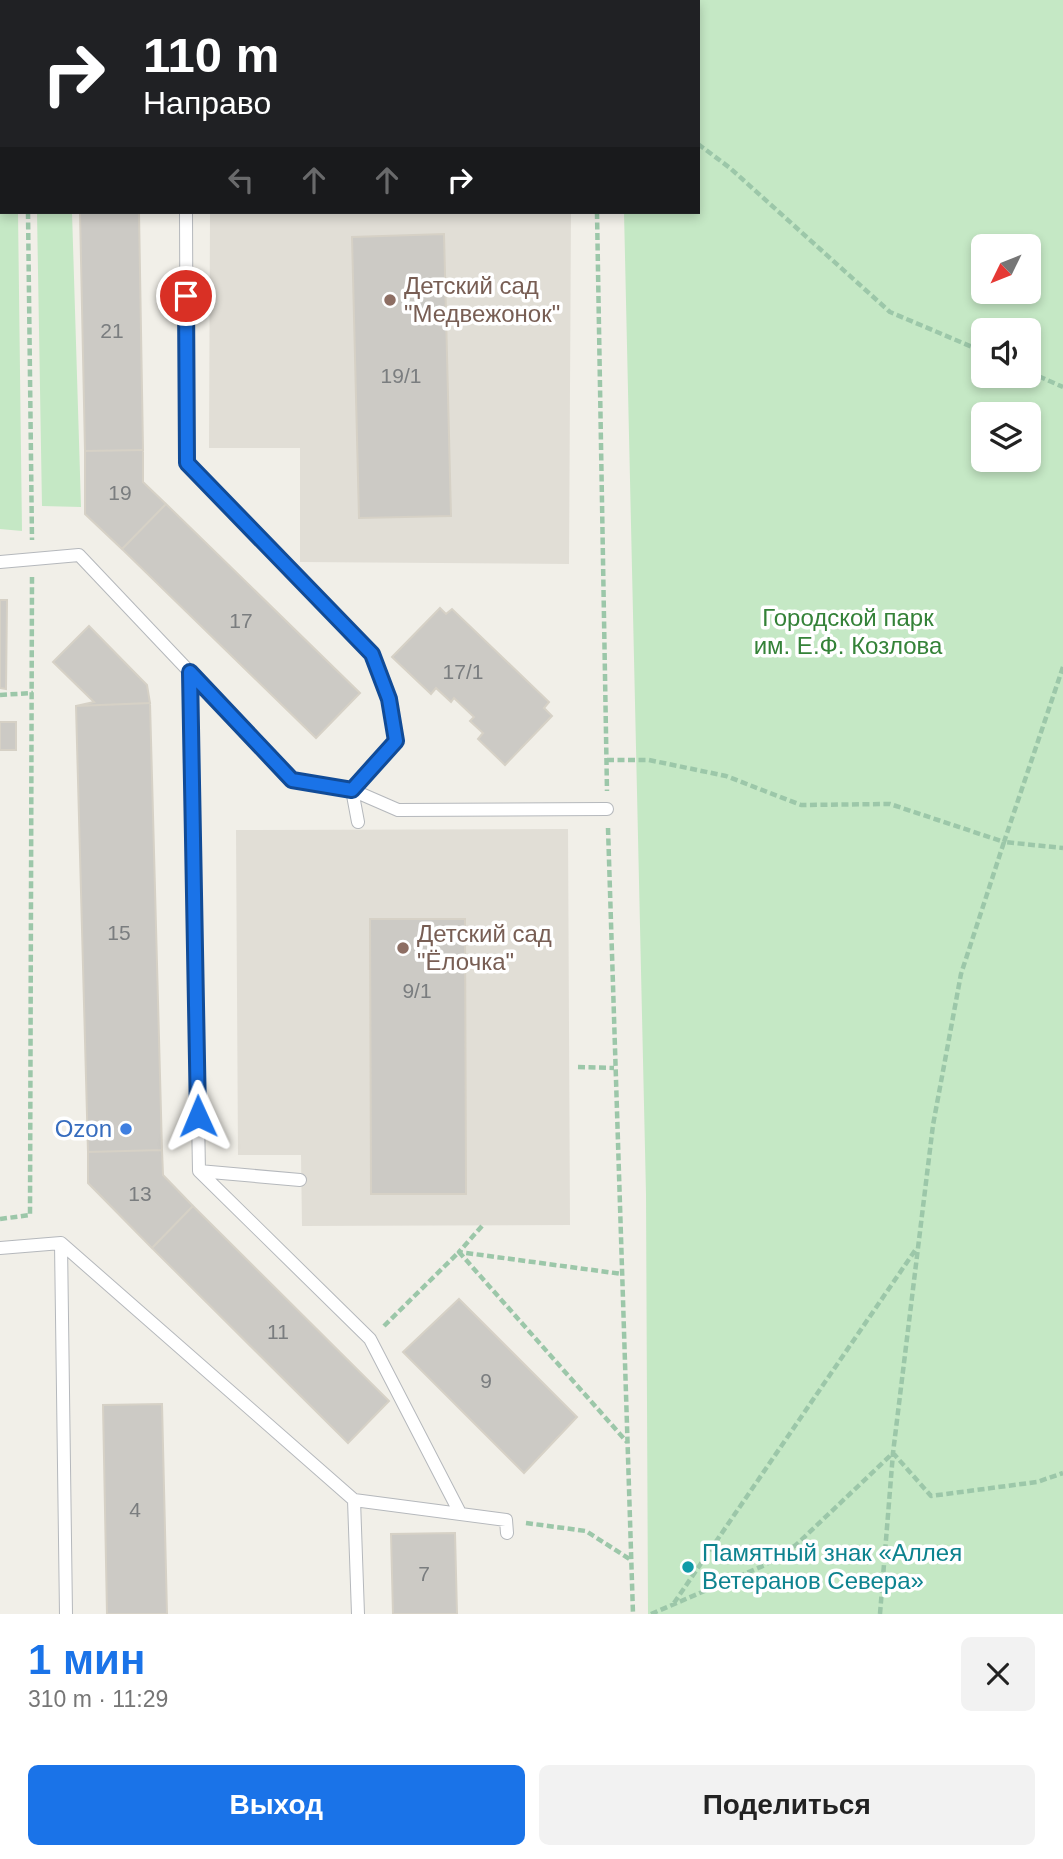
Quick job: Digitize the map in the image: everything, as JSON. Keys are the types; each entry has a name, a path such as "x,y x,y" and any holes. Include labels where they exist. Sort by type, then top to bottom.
{"lane":[{"path":"186,214 187,463 372,654 389,699 396,741 352,790"},
{"path":"0,562 79,555 292,780 352,790 398,810 607,809"},
{"path":"190,672 200,1171 370,1339 460,1513"},
{"path":"352,790 358,822"},
{"path":"200,1171 300,1180"},
{"path":"61,1243 66,1614"},
{"path":"0,1248 61,1243 354,1500 460,1513 506,1527"},
{"path":"354,1500 358,1614"}],"path":[{"path":"700,145 730,167 890,312 971,346"},
{"path":"0,1219 30,1215 33,693 28,214"},
{"path":"597,214 607,809 634,1614"},
{"path":"1041,377 1063,387"},
{"path":"880,1614 893,1454 933,1125 961,974 1063,667"},
{"path":"0,695 33,693"},
{"path":"607,760 649,760 726,776 801,805 890,804 1004,842 1063,848"},
{"path":"578,1067 614,1068"},
{"path":"370,1339 482,1226"},
{"path":"674,1604 918,1247"},
{"path":"459,1252 622,1274"},
{"path":"459,1252 628,1443"},
{"path":"893,1454 932,1496 1037,1482 1063,1474"},
{"path":"651,1614 765,1565 796,1545 893,1454"},
{"path":"506,1527 586,1531 632,1561"}],"shaded area":[{"name":"Детский сад \"Медвежонок\"","path":"210,214 571,214 569,564 300,562 300,448 209,448"},
{"name":"Детский сад \"Ёлочка\"","path":"568,829 570,1225 302,1226 301,1155 238,1155 236,830"}],"green space":[{"name":"Городской парк им. Е.Ф. Козлова","path":"700,0 1063,0 1063,1614 648,1614 646,1194 624,214 700,214"},
{"path":"0,214 18,214 22,531 0,529"},
{"path":"37,214 72,214 81,507 42,506"}],"building":[{"path":"80,214 139,214 143,450 85,451"},
{"path":"444,234 451,516 359,518 352,237"},
{"path":"143,450 143,482 166,504 122,549 85,514 85,451"},
{"path":"166,504 360,693 316,738 122,549"},
{"path":"0,600 7,600 6,689 0,688"},
{"path":"440,608 446,614 452,609 549,702 544,708 552,716 505,765 478,739 483,733 470,721 474,717 454,698 451,702 436,688 431,694 392,657"},
{"path":"89,626 147,685 150,703 76,706 94,702 53,662"},
{"path":"150,703 162,1150 88,1152 76,706"},
{"path":"0,722 16,722 16,750 0,750"},
{"path":"370,919 465,919 466,1194 371,1194"},
{"path":"162,1150 163,1175 193,1206 152,1248 88,1183 88,1152"},
{"path":"193,1206 389,1401 348,1443 152,1248"},
{"path":"459,1299 577,1417 524,1473 403,1352"},
{"path":"162,1404 167,1614 107,1614 103,1405"},
{"path":"455,1533 457,1614 393,1614 391,1534"}],"place":[{"name":"Детский сад \"Медвежонок\"","path":"390,300"},
{"name":"Детский сад \"Ёлочка\"","path":"403,948"},
{"name":"Ozon","path":"126,1129"},
{"name":"Памятный знак «Аллея Ветеранов Севера»","path":"688,1567"}],"route":[{"path":"186,296 187,463 372,654 389,699 396,741 352,790 292,780 190,672 198,1116"}]}
